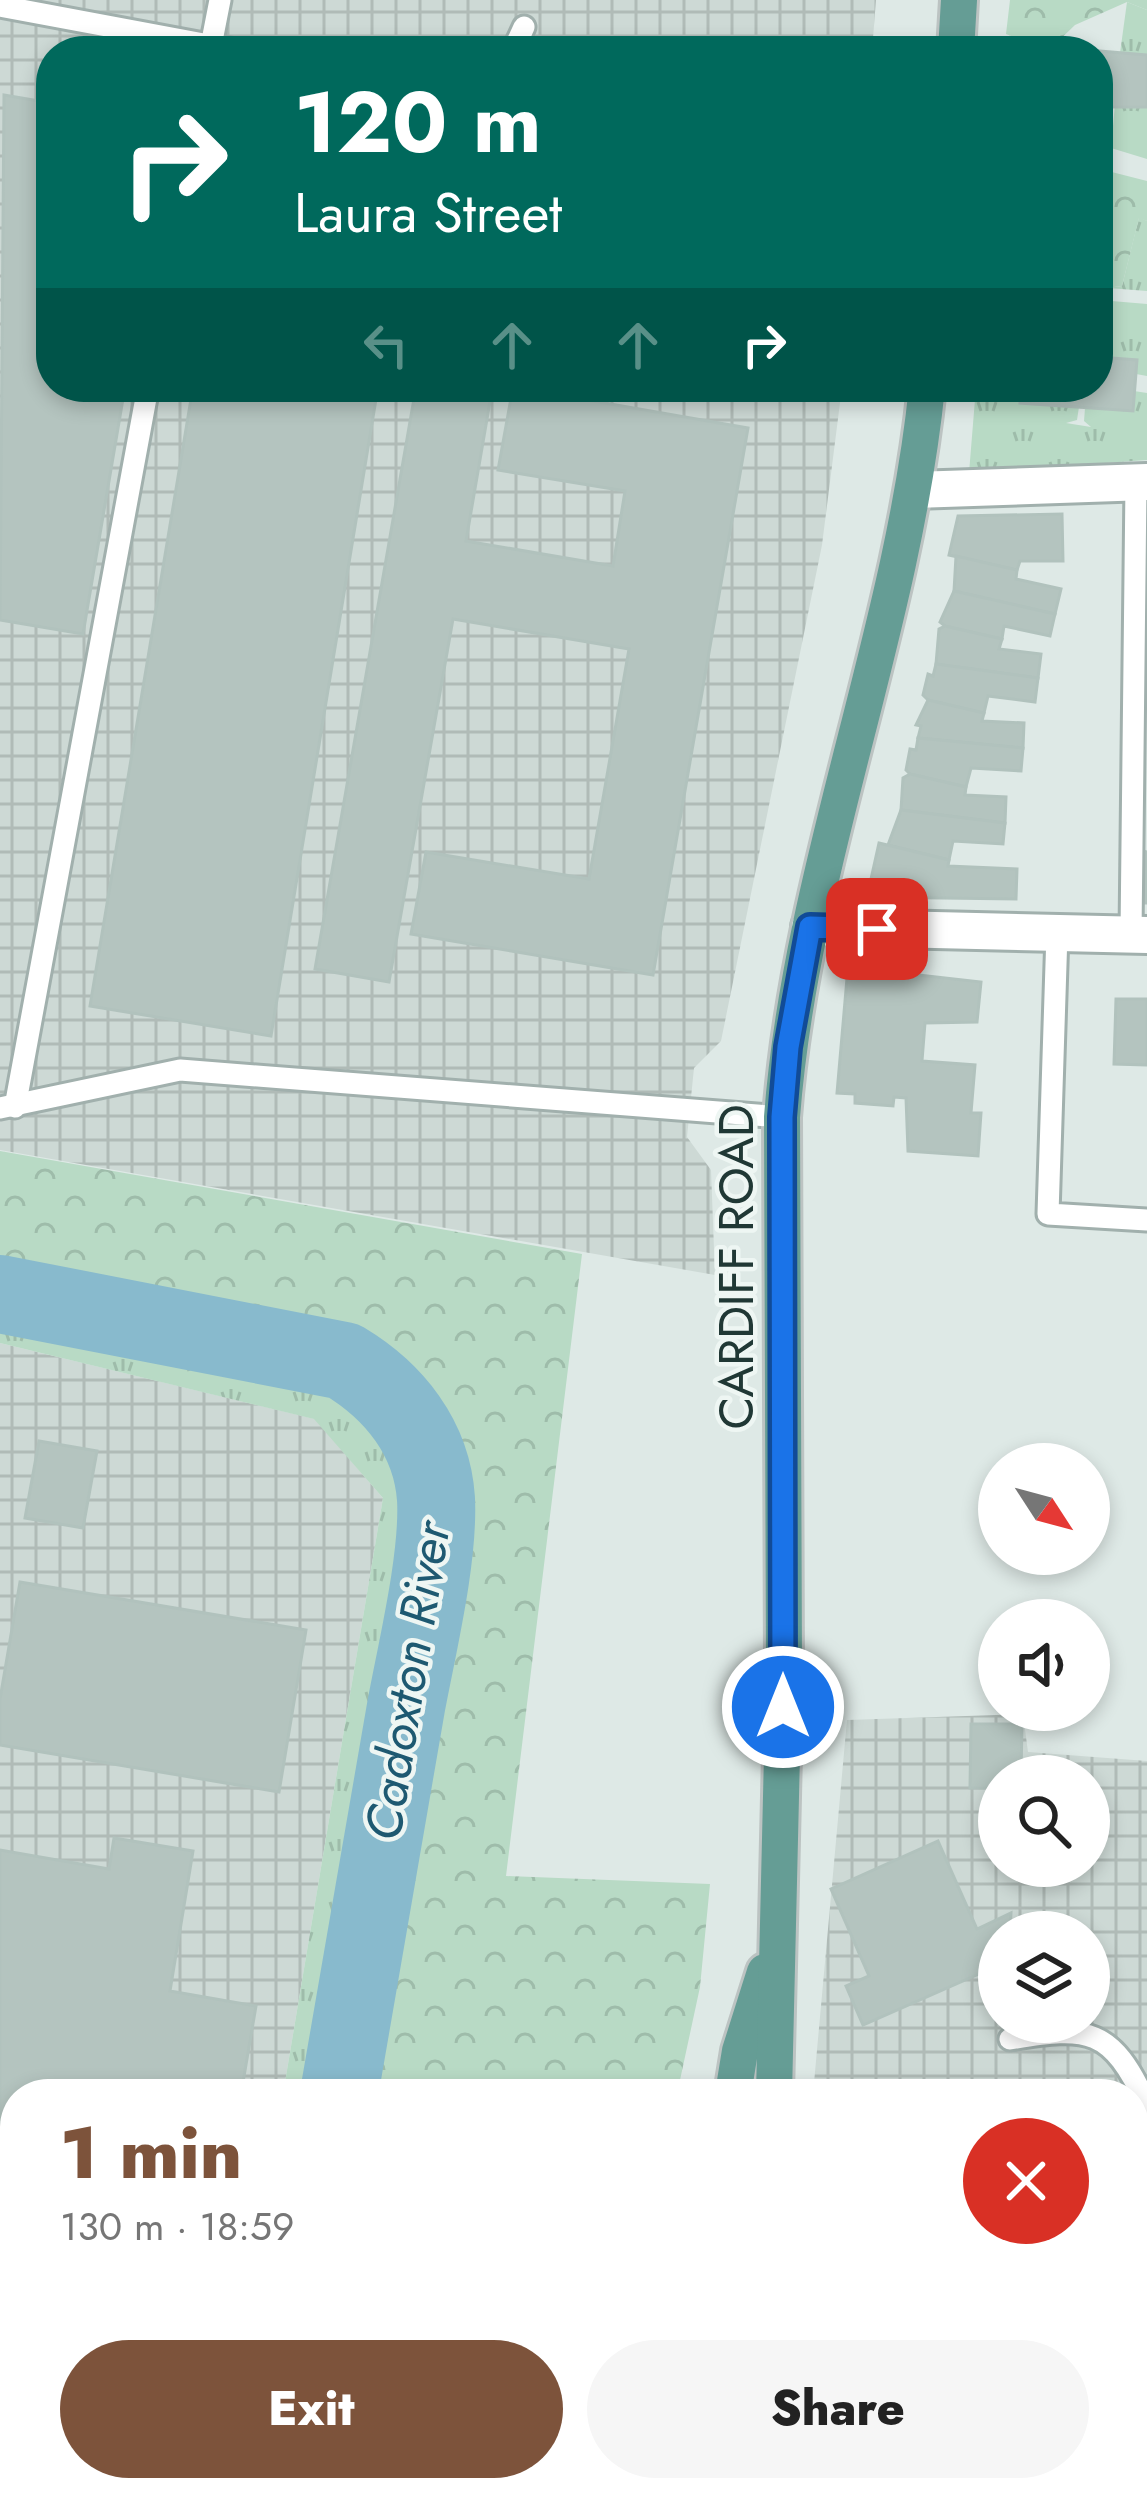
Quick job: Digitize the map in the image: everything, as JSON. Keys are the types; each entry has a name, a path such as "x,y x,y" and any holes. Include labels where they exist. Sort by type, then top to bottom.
{"main road":[{"path":"957,36 959,0"},
{"name":"CARDIFF ROAD","path":"774,2079 784,1669 782,1117 788,1047 810,927 914,490 925,402"},
{"name":"CARDIFF ROAD","path":"735,2079 774,1946"}],"street":[{"path":"914,490 1141,482"},
{"path":"810,927 1139,935"}],"lane":[{"path":"213,36 220,0"},
{"path":"0,6 151,36"},
{"path":"520,36 524,27"},
{"path":"145,402 8,1107 129,1077 216,1070 782,1117"},
{"path":"1139,935 1141,482"},
{"path":"1057,933 1048,1214 1147,1220"},
{"path":"1104,2043 1135,2079"}],"shaded area":[{"path":"0,0 876,0 873,36 36,36 36,402 840,402 822,545 721,1041 694,1068 687,1137 711,1170 715,1275 0,1150"},
{"path":"0,1343 315,1419 383,1498 286,2079 0,2079"},
{"path":"978,1716 978,1731 1025,1731 1028,1752 1068,1755 978,1755 978,1887 1110,1887 1110,1758 1147,1761 1147,2079 814,2079 847,1720"}],"green space":[{"path":"1010,0 1147,0 1147,10 1127,2 1075,25 1064,36 1006,34"},
{"path":"1127,2 1147,10 1147,55 1120,53"},
{"path":"1115,104 1147,107 1147,159 1113,149"},
{"path":"1113,172 1147,181 1147,221 1139,218 1122,286 1113,287"},
{"path":"1139,217 1147,221 1147,291 1113,288 1122,286"},
{"path":"1113,301 1147,304 1147,376 1136,374 1137,360 1113,358"},
{"path":"1134,391 1147,393 1147,460 969,473 975,402 1079,407 1077,420 1066,423 1091,427 1084,421 1085,408 1132,411"},
{"path":"0,1151 582,1254 506,1876 710,1884 700,1987 680,2079 342,2079 373,1895 411,1511 387,1440 335,1387 0,1294"},
{"path":"0,1294 376,1380 405,1411 421,1626 342,2079 286,2079 383,1498 314,1419 0,1343"}],"building":[{"path":"1113,52 1147,55 1147,107 1113,107"},
{"path":"4,95 36,100 36,402 122,402 83,634 0,620"},
{"path":"1113,358 1137,360 1133,411 1020,403 1113,402"},
{"path":"191,402 376,402 271,1036 90,1006"},
{"path":"413,402 490,402 466,541 613,566 625,491 498,470 510,402 599,402 748,428 653,975 411,934 426,852 589,879 629,649 453,619 389,982 315,969"},
{"path":"1062,514 1063,561 1020,561 1017,570 949,555 958,516"},
{"path":"956,556 1017,570 1016,579 1061,589 1055,614 954,591"},
{"path":"954,591 1055,614 1050,636 1004,626 1002,639 945,626 940,622"},
{"path":"945,626 1002,639 999,649 1041,654 1038,678 936,664 939,629"},
{"path":"936,664 1038,678 1035,702 988,696 984,713 928,700 923,695"},
{"path":"928,700 984,713 982,721 1024,723 1023,748 918,738 921,726 916,725"},
{"path":"918,738 1023,748 1021,771 971,768 966,787 910,774 906,770 910,749 916,750"},
{"path":"910,774 966,787 965,795 1006,797 1005,823 901,810 903,778"},
{"path":"901,810 1005,823 1003,844 953,841 949,860 888,845"},
{"path":"879,843 949,860 948,866 1017,869 1016,899 867,897"},
{"path":"1143,851 1147,852 1147,903 1141,903"},
{"path":"848,967 981,982 977,1022 925,1023 922,1061 975,1065 971,1113 981,1113 978,1156 908,1151 906,1098 894,1097 893,1106 855,1103 855,1094 837,1093"},
{"path":"1116,999 1147,999 1147,1065 1114,1064"},
{"path":"39,1441 97,1451 83,1528 25,1518"},
{"path":"20,1582 306,1630 279,1792 0,1745 0,1699"},
{"path":"971,1724 978,1724 978,1731 1022,1731 1021,1755 978,1755 978,1788 970,1788"},
{"path":"114,1838 193,1851 170,1991 256,2006 244,2079 0,2079 0,1850 109,1869"},
{"path":"938,1841 978,1929 978,1974 863,2025 846,1986 869,1976 831,1889"}],"waterway":[{"name":"Cadoxton River","path":"0,1294 344,1361 394,1402 427,1456 436,1499 431,1575 342,2079"}],"route":[{"path":"783,1707 782,1117 788,1047 810,927 877,929"}]}
